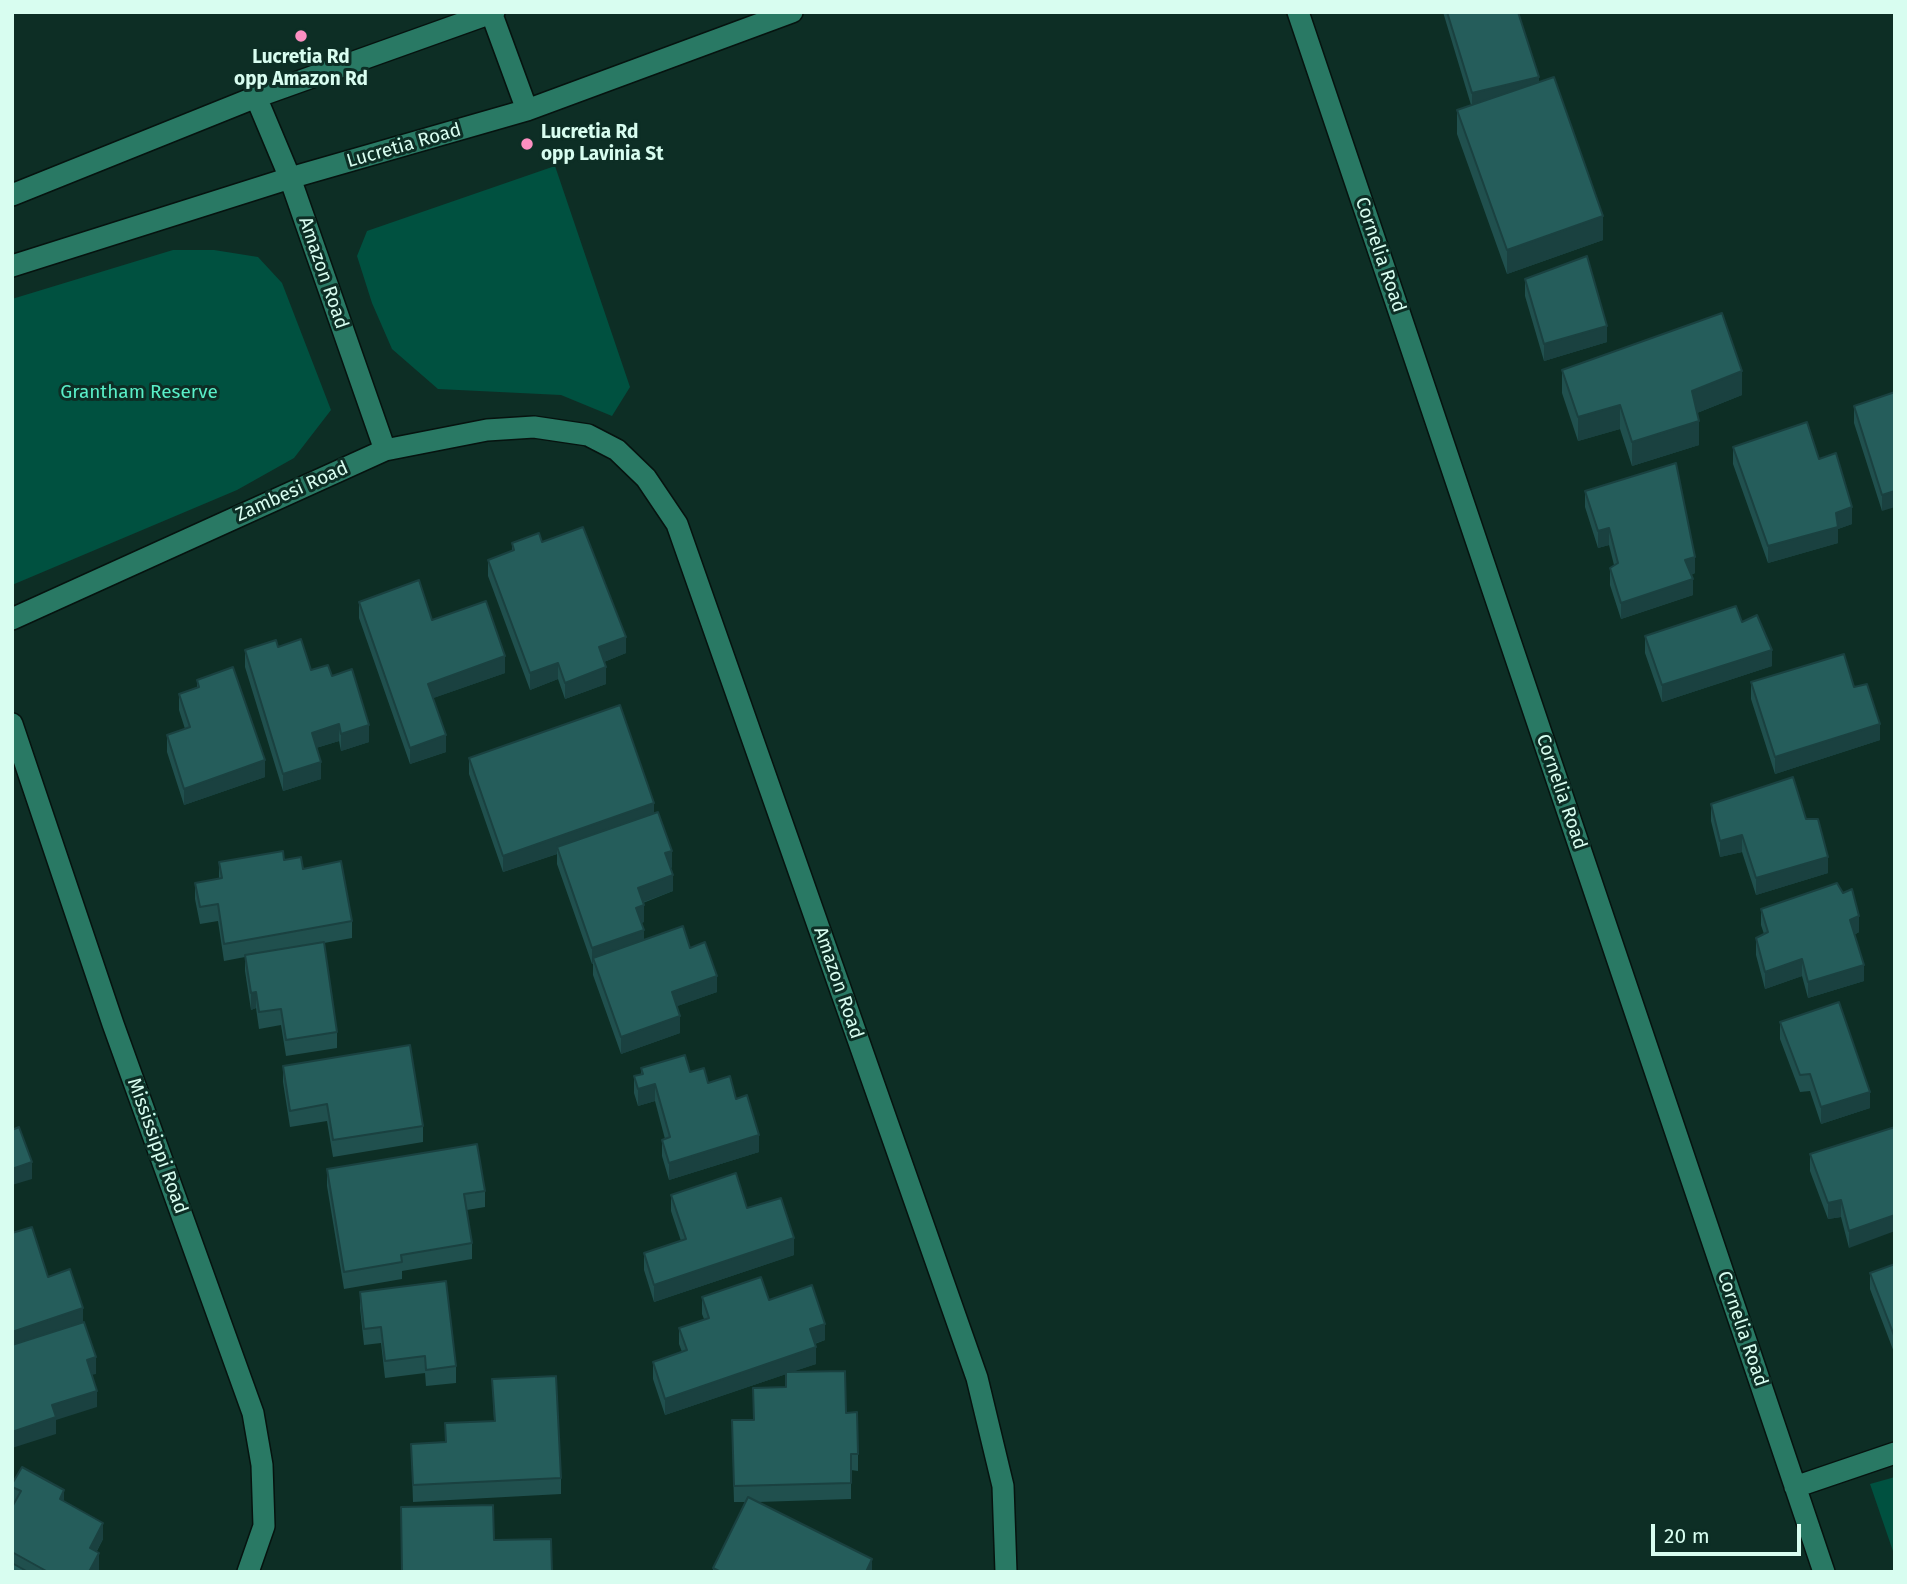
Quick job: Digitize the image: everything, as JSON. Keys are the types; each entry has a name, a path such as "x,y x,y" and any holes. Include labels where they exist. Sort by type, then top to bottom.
{"street":[{"name":"Lucretia Road","path":"12,266 289,178 527,110 792,12"},
{"name":"Cornelia Road","path":"1298,12 1824,1572"},
{"path":"12,195 256,97 492,13 527,110"},
{"name":"Amazon Road","path":"256,97 289,178 385,450"},
{"name":"Zambesi Road","path":"12,619 385,450 486,430 534,427 588,435"},
{"name":"Amazon Road","path":"588,435 617,450 646,478 677,524 977,1378 1003,1486 1006,1572"},
{"name":"Mississippi Road","path":"12,724 113,1024 253,1413 262,1465 264,1526 248,1572"},
{"path":"1795,1488 1895,1454"}],"green space":[{"path":"555,166 630,387 612,416 561,395 438,389 392,349 372,303 357,256 367,231"},
{"name":"Grantham Reserve","path":"173,250 214,250 258,257 282,283 331,410 294,458 237,490 12,585 12,299"},
{"path":"1895,1477 1895,1557 1870,1484"}],"building":[{"path":"1447,12 1518,12 1539,77 1472,93"},
{"path":"1554,77 1603,216 1507,250 1457,110"},
{"path":"1587,256 1607,326 1544,344 1525,279"},
{"path":"1722,313 1742,371 1692,391 1699,421 1632,442 1620,405 1578,417 1562,370"},
{"path":"1895,392 1895,491 1882,495 1854,406"},
{"path":"1807,422 1819,459 1836,453 1852,507 1836,513 1838,527 1768,546 1733,447"},
{"path":"1676,463 1695,557 1685,560 1693,579 1621,603 1610,568 1618,563 1609,528 1598,531 1585,491"},
{"path":"583,527 626,637 599,647 606,667 565,683 558,663 530,673 488,560 514,550 512,543 539,533 542,542"},
{"path":"419,580 432,620 486,601 505,656 428,684 446,735 410,748 359,602"},
{"path":"1736,606 1742,622 1757,615 1772,650 1662,685 1645,636"},
{"path":"301,639 311,670 328,665 332,676 352,669 369,725 341,734 339,724 312,733 321,762 283,774 245,650 276,640 278,647"},
{"path":"1844,654 1854,687 1867,684 1880,724 1775,757 1751,682"},
{"path":"233,667 265,760 184,789 167,735 190,727 179,694 199,687 197,680"},
{"path":"620,705 654,803 503,856 469,758"},
{"path":"1793,777 1806,819 1818,819 1828,857 1756,878 1742,835 1720,841 1711,804"},
{"path":"658,812 672,851 665,853 673,875 638,888 644,905 636,908 644,930 592,948 557,847"},
{"path":"283,851 284,860 301,857 303,869 341,861 352,921 224,944 218,904 200,907 195,883 222,878 219,862"},
{"path":"1837,883 1843,893 1852,889 1859,916 1850,920 1864,965 1808,982 1802,959 1765,972 1756,938 1768,932 1761,909"},
{"path":"683,926 690,948 705,942 717,976 672,992 680,1016 621,1037 593,958"},
{"path":"324,942 337,1032 286,1040 281,1009 259,1012 256,992 251,993 245,955"},
{"path":"1839,1002 1870,1092 1821,1107 1810,1074 1800,1075 1780,1022"},
{"path":"410,1045 423,1126 333,1140 327,1104 290,1111 283,1066"},
{"path":"685,1055 690,1072 704,1068 708,1083 730,1076 736,1099 747,1095 759,1135 669,1163 662,1140 670,1137 655,1084 638,1089 634,1076 643,1074 641,1068"},
{"path":"19,1127 32,1162 12,1169 12,1130"},
{"path":"1895,1127 1895,1215 1849,1231 1841,1200 1828,1203 1810,1154"},
{"path":"477,1144 485,1191 464,1194 472,1243 401,1255 402,1262 344,1272 327,1169"},
{"path":"736,1173 747,1208 781,1198 794,1238 654,1285 644,1253 686,1239 671,1195"},
{"path":"32,1227 48,1277 70,1269 83,1308 12,1332 12,1233"},
{"path":"1895,1264 1895,1338 1870,1273"},
{"path":"761,1277 769,1300 812,1285 825,1324 810,1329 816,1347 665,1399 653,1362 687,1350 679,1328 709,1318 702,1297"},
{"path":"446,1281 456,1366 426,1370 425,1356 385,1361 381,1327 364,1329 360,1292"},
{"path":"84,1322 96,1357 87,1360 97,1391 52,1405 56,1417 12,1432 12,1345"},
{"path":"845,1371 846,1413 857,1412 858,1454 851,1454 851,1483 734,1486 732,1420 754,1420 753,1388 786,1387 786,1372"},
{"path":"556,1376 561,1478 413,1485 411,1444 446,1442 445,1423 495,1421 492,1379"},
{"path":"22,1467 64,1490 60,1499 103,1523 90,1548 99,1553 89,1572 48,1572 12,1552 12,1507 21,1491 12,1487 12,1484"},
{"path":"748,1497 872,1559 866,1572 721,1572 713,1568"},
{"path":"493,1505 494,1540 551,1539 552,1572 402,1572 401,1507"},
{"path":"12,1563 28,1572 12,1572"}],"place":[{"name":"Lucretia Rd opp Amazon Rd","path":"301,36"},
{"name":"Lucretia Rd opp Lavinia St","path":"527,144"}]}
